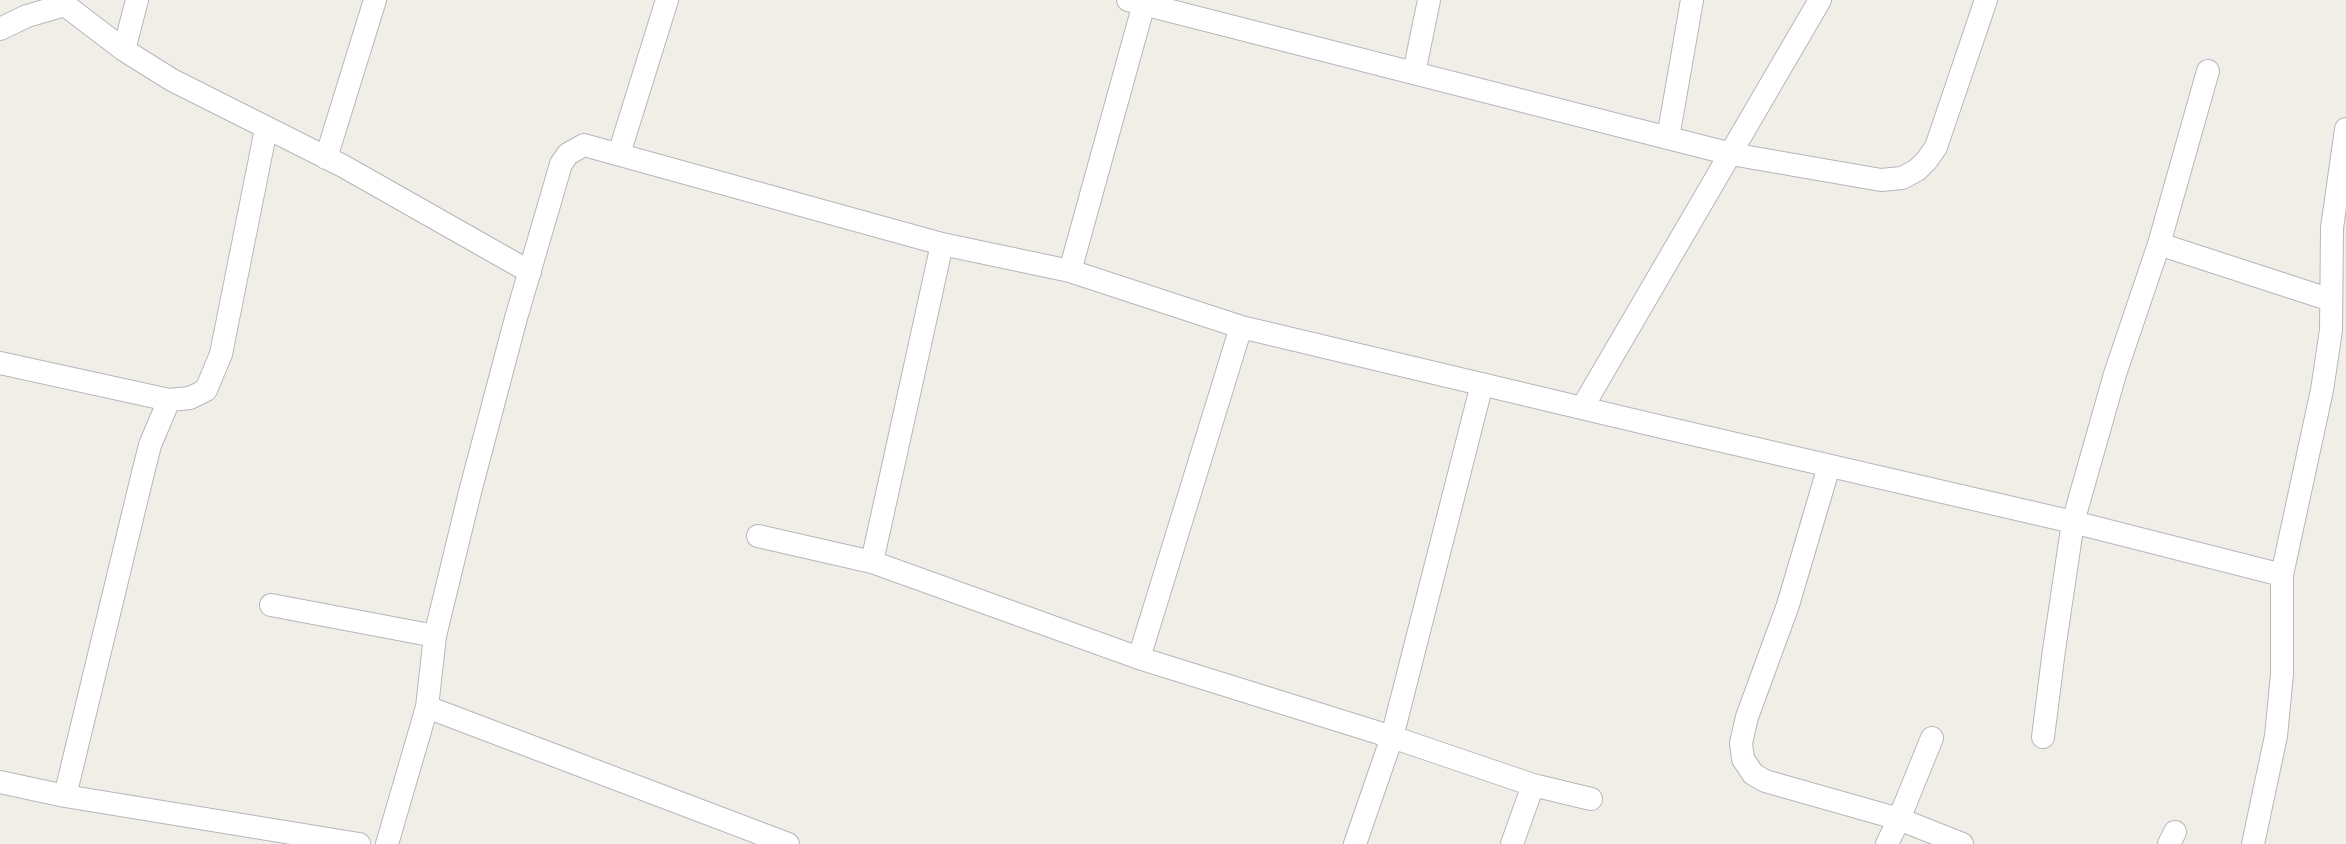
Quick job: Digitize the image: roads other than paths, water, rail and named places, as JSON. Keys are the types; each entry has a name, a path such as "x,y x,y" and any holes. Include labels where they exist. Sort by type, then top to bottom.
{"street":[{"path":"124,50 137,0"},
{"path":"326,158 375,0"},
{"path":"619,154 667,0"},
{"path":"1414,74 1429,0"},
{"path":"1668,138 1692,0"},
{"path":"1582,408 1820,0"},
{"path":"1070,271 1139,2 1414,74 1731,154 1881,180 1902,178 1917,170 1927,160 1936,146 1986,0"},
{"path":"0,29 27,16 64,2 124,50 172,80 266,129 326,158 530,272"},
{"path":"2043,737 2073,522 2115,374 2158,244 2208,71"},
{"path":"0,363 169,400 190,398 206,390 213,378 221,354 266,129"},
{"path":"2253,844 2276,736 2282,674 2282,575 2322,390 2331,330 2332,228 2346,129"},
{"path":"386,844 427,707 435,636 470,492 530,272 561,164 568,154 584,145 942,244 1070,271 1241,327 2073,522 2282,575"},
{"path":"872,562 942,244"},
{"path":"2158,244 2331,300"},
{"path":"1139,658 1241,327"},
{"path":"1355,844 1392,738 1482,384"},
{"path":"65,796 150,445 169,400"},
{"path":"1829,466 1788,605 1747,717 1742,743 1743,759 1753,774 1765,781 1900,819 1962,844"},
{"path":"758,536 872,562 1139,658 1392,738 1533,785 1591,799"},
{"path":"271,605 435,636"},
{"path":"427,707 788,844"},
{"path":"1887,844 1900,819 1932,738"},
{"path":"0,782 65,796 359,844"},
{"path":"1512,844 1533,785"}]}
